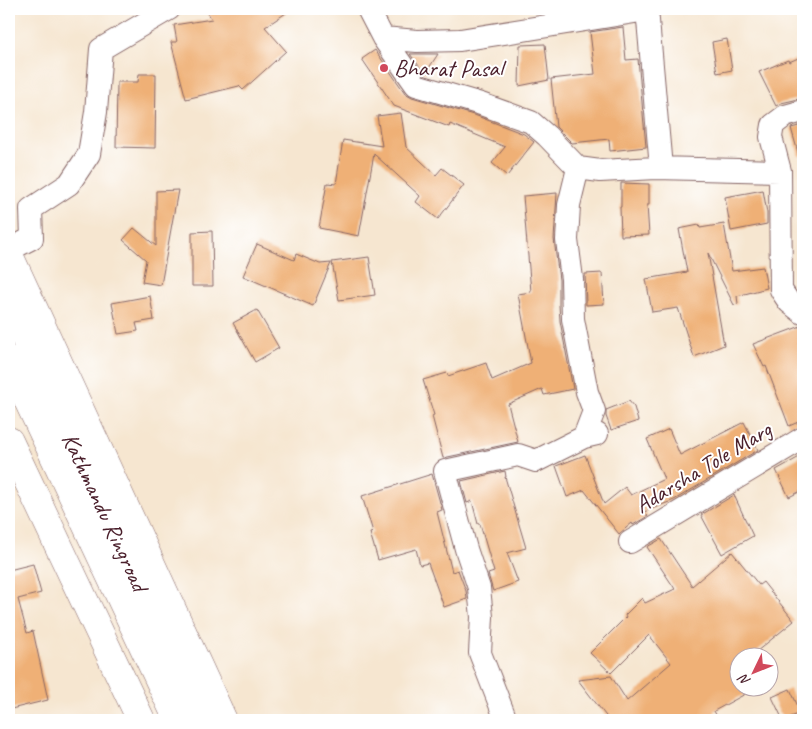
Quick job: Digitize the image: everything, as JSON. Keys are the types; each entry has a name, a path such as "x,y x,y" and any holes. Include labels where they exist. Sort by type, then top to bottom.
{"main road":[{"path":"9,255 223,720"},
{"name":"Kathmandu Ringroad","path":"9,304 203,720"},
{"name":"Kathmandu Ringroad","path":"9,360 178,720"},
{"path":"9,441 141,720"}],"street":[{"path":"9,250 32,238 31,209 69,184 89,154 96,112 101,49 170,9"},
{"path":"368,9 383,38 416,85 481,104 531,122 578,168 600,172 661,168 780,171"},
{"path":"383,38 417,41 460,40 647,9 661,168"},
{"path":"803,111 785,116 773,125 771,137 780,171 781,290 789,302 803,313"},
{"path":"506,720 480,653 482,618 479,588 466,549 445,471 518,455 536,461 590,436 594,411 587,392 573,319 572,279 567,240 569,205 578,168"},
{"name":"Adarsha Tole Marg","path":"630,542 803,438"}],"building":[{"path":"205,9 292,9 265,27 286,51 243,90 239,86 186,99 171,42 177,42 174,25 212,19"},
{"path":"623,27 626,60 638,59 646,147 610,151 609,139 572,143 556,127 551,79 595,74 590,32"},
{"path":"727,39 732,70 717,73 712,42"},
{"path":"545,44 549,80 519,86 520,45"},
{"path":"375,50 405,93 412,97 477,116 524,134 534,142 507,176 492,163 505,147 450,124 449,127 394,106 362,59"},
{"path":"410,54 438,54 425,74"},
{"path":"803,56 803,98 776,106 759,72"},
{"path":"139,74 156,74 155,148 116,147 117,82 138,82"},
{"path":"401,113 406,147 436,175 442,168 464,185 438,219 416,202 420,196 374,154 359,236 319,228 327,183 336,184 343,140 382,146 377,116"},
{"path":"803,125 803,156 799,156 791,128"},
{"path":"621,183 649,184 649,205 647,205 649,235 621,236"},
{"path":"178,190 161,285 142,282 146,260 123,240 134,228 156,246 156,191"},
{"path":"763,190 767,224 731,231 725,197"},
{"path":"557,193 554,239 559,280 560,321 573,389 544,395 542,389 508,404 518,442 443,458 432,416 434,415 423,380 447,373 448,376 486,363 492,380 531,363 518,294 531,292 523,196"},
{"path":"724,224 732,271 763,267 767,288 737,296 738,304 734,305 708,253 724,345 694,357 678,308 652,312 646,279 687,272 679,229 699,225 700,228"},
{"path":"212,231 213,286 192,286 192,232"},
{"path":"257,244 294,260 296,254 320,264 331,263 313,306 243,276"},
{"path":"369,257 375,295 339,300 332,262"},
{"path":"602,273 604,304 586,305 585,274"},
{"path":"150,296 154,320 136,323 138,331 118,334 112,303"},
{"path":"257,310 279,348 255,362 233,323"},
{"path":"803,326 803,420 789,426 766,366 764,367 753,344"},
{"path":"629,401 634,407 638,421 611,430 606,410"},
{"path":"744,422 758,450 674,500 644,512 648,516 633,525 632,523 619,534 584,490 567,497 556,466 585,455 604,504 625,487 631,495 664,479 647,439 669,429 680,455"},
{"path":"803,455 803,490 789,497 776,470"},
{"path":"505,471 505,477 526,548 507,553 518,582 493,591 488,574 494,572 472,501 467,503 461,481"},
{"path":"432,474 442,510 437,512 452,572 458,570 467,599 444,607 428,563 420,565 416,549 378,560 370,533 373,532 362,496"},
{"path":"734,495 753,536 722,554 701,515"},
{"path":"661,539 692,586 732,552 759,585 763,582 794,621 763,646 730,646 730,696 742,696 714,711 719,720 609,720 578,680 611,676 627,701 671,663 649,635 611,673 590,653 642,598 645,603 675,589 647,547"},
{"path":"33,564 41,593 18,599 27,633 33,631 48,700 11,709 9,700 9,570"},
{"path":"790,689 801,713 783,720 772,697 780,696 780,693"}],"place":[{"name":"Bharat Pasal","path":"384,68"}]}
